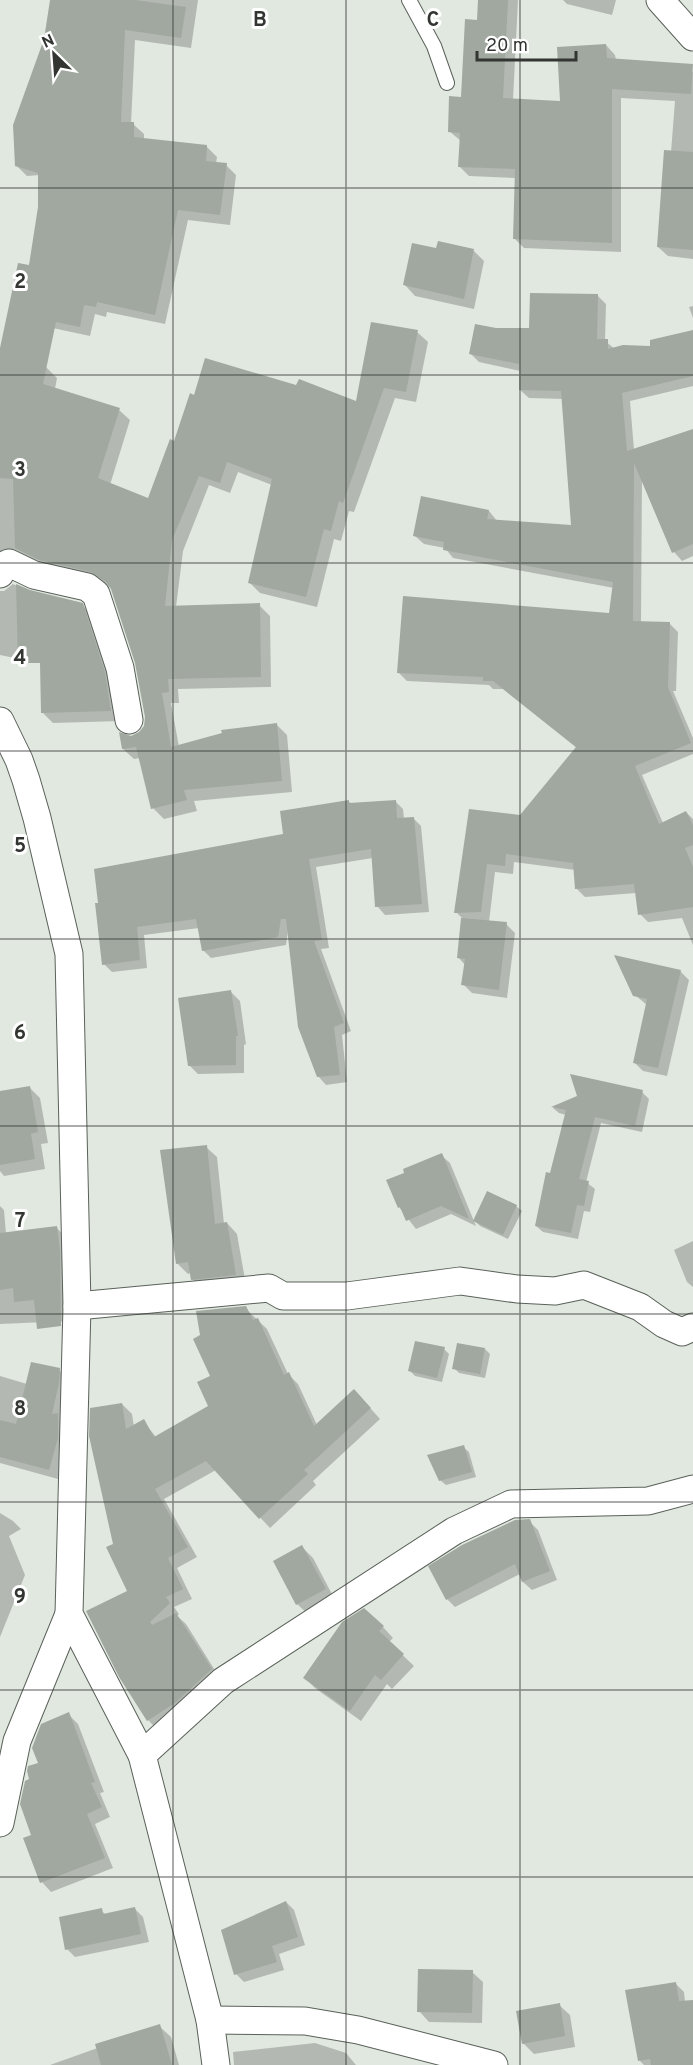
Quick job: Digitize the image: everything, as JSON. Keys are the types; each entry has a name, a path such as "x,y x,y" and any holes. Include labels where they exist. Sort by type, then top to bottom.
{"street":[{"path":"660,0 693,37"},
{"path":"0,574 2,566 9,563 34,575 87,587 96,594 120,668 129,720"},
{"path":"0,721 26,780 69,954 77,1306 69,1614 9,1739 0,1823"},
{"path":"77,1306 269,1288 283,1296 347,1296 460,1281 517,1289 555,1291 584,1285 640,1307 664,1324 682,1332 693,1328"},
{"path":"142,1755 223,1681 454,1531 511,1504 648,1501 693,1489"},
{"path":"69,1614 142,1755 210,2020 216,2065"},
{"path":"210,2020 305,2021 337,2026 494,2065"}],"lane":[{"path":"409,0 434,46 447,83"}],"building":[{"path":"50,0 135,0 186,7 181,38 125,30 121,122 134,122 134,137 207,145 206,161 227,163 220,215 178,210 155,315 97,302 96,307 84,305 80,327 56,322 43,384 120,408 98,478 148,498 170,439 174,441 190,393 194,395 205,358 296,385 299,379 356,401 371,322 418,330 406,392 384,388 343,503 339,501 331,531 324,529 306,597 248,583 272,479 227,462 220,483 199,476 172,540 165,606 260,603 261,677 168,679 169,692 162,693 171,747 222,733 221,730 277,723 282,781 184,790 187,800 151,809 136,747 122,749 119,732 131,736 139,732 144,726 145,717 135,663 111,589 106,582 91,572 39,560 15,548 13,479 0,478 0,348 18,263 29,265 38,207 38,173 15,166 13,125 44,39"},
{"path":"478,0 508,0 503,98 560,101 557,47 606,44 607,58 693,64 691,94 612,89 612,243 513,239 515,169 458,167 460,133 448,132 449,96 461,97 465,19 477,20"},
{"path":"664,150 693,152 693,250 657,247"},
{"path":"438,241 474,249 464,299 403,285 412,243 436,248"},
{"path":"530,293 598,294 597,339 608,339 608,349 623,345 650,346 650,340 693,330 693,376 622,393 627,451 693,429 693,544 672,553 634,463 633,621 670,622 668,687 691,743 635,766 659,824 686,811 693,825 693,845 685,848 693,867 693,907 638,915 634,884 575,889 573,863 506,854 505,866 487,864 481,912 454,913 469,809 520,815 576,747 493,681 483,681 483,677 397,673 403,596 609,613 613,582 443,550 444,542 413,536 421,496 489,510 487,519 571,525 561,391 519,390 519,364 469,354 475,324 496,328 529,328"},
{"path":"16,584 30,590 83,603 105,672 111,711 41,713 40,663 18,663"},
{"path":"349,800 349,803 396,800 397,818 414,817 422,904 375,907 371,849 309,859 322,940 314,941 344,1023 334,1027 340,1075 317,1077 298,1027 286,919 281,919 278,937 202,951 196,919 137,927 140,960 102,965 95,903 98,903 94,869 283,834 280,811"},
{"path":"461,918 507,922 499,990 461,985 465,959 457,958"},
{"path":"614,955 681,970 658,1068 633,1063 647,999 633,996"},
{"path":"231,990 238,1036 236,1036 236,1065 188,1066 178,998"},
{"path":"570,1074 643,1090 635,1126 595,1117 579,1179 589,1181 584,1206 577,1205 571,1233 535,1226 546,1172 550,1173 566,1110 551,1107 577,1096"},
{"path":"30,1086 38,1132 31,1134 35,1159 0,1165 0,1091"},
{"path":"207,1145 215,1224 227,1222 236,1275 191,1280 188,1262 176,1264 160,1150"},
{"path":"442,1153 469,1219 441,1206 406,1221 386,1180 404,1173 403,1169"},
{"path":"487,1191 517,1205 503,1235 473,1221"},
{"path":"57,1226 60,1250 61,1326 37,1329 34,1300 14,1302 13,1288 0,1290 0,1233"},
{"path":"246,1306 253,1320 258,1318 284,1375 289,1372 314,1426 354,1389 371,1408 304,1470 308,1474 259,1519 206,1461 155,1489 188,1547 168,1558 183,1589 166,1597 170,1603 150,1622 152,1625 176,1613 212,1669 175,1703 147,1721 119,1677 86,1611 127,1591 106,1547 113,1544 89,1436 90,1408 122,1403 126,1429 144,1419 154,1437 208,1406 197,1382 210,1376 193,1339 200,1335 196,1311"},
{"path":"415,1341 445,1347 437,1378 408,1371"},
{"path":"457,1343 485,1348 480,1374 452,1369"},
{"path":"31,1362 60,1368 52,1414 58,1413 58,1438 49,1470 0,1457 0,1420 16,1424"},
{"path":"464,1445 472,1472 439,1481 427,1455"},
{"path":"530,1519 550,1571 522,1582 515,1564 446,1600 428,1566 462,1545 515,1520"},
{"path":"302,1545 326,1589 296,1605 273,1561"},
{"path":"364,1608 384,1626 379,1631 404,1654 381,1680 375,1675 350,1711 303,1678 342,1622"},
{"path":"69,1712 95,1782 91,1783 102,1807 87,1814 105,1858 40,1883 23,1838 31,1835 20,1804 25,1781 29,1779 28,1766 38,1763 32,1748 41,1724"},
{"path":"286,1901 298,1937 272,1946 277,1962 234,1975 221,1930"},
{"path":"135,1907 141,1934 65,1950 59,1917 102,1908 103,1914"},
{"path":"418,1969 473,1970 472,2013 417,2012"},
{"path":"676,1982 679,2001 693,2000 693,2065 651,2065 650,2059 638,2061 625,1990"},
{"path":"560,2003 565,2036 522,2044 516,2011"},
{"path":"160,2024 172,2065 101,2065 95,2044"}]}
